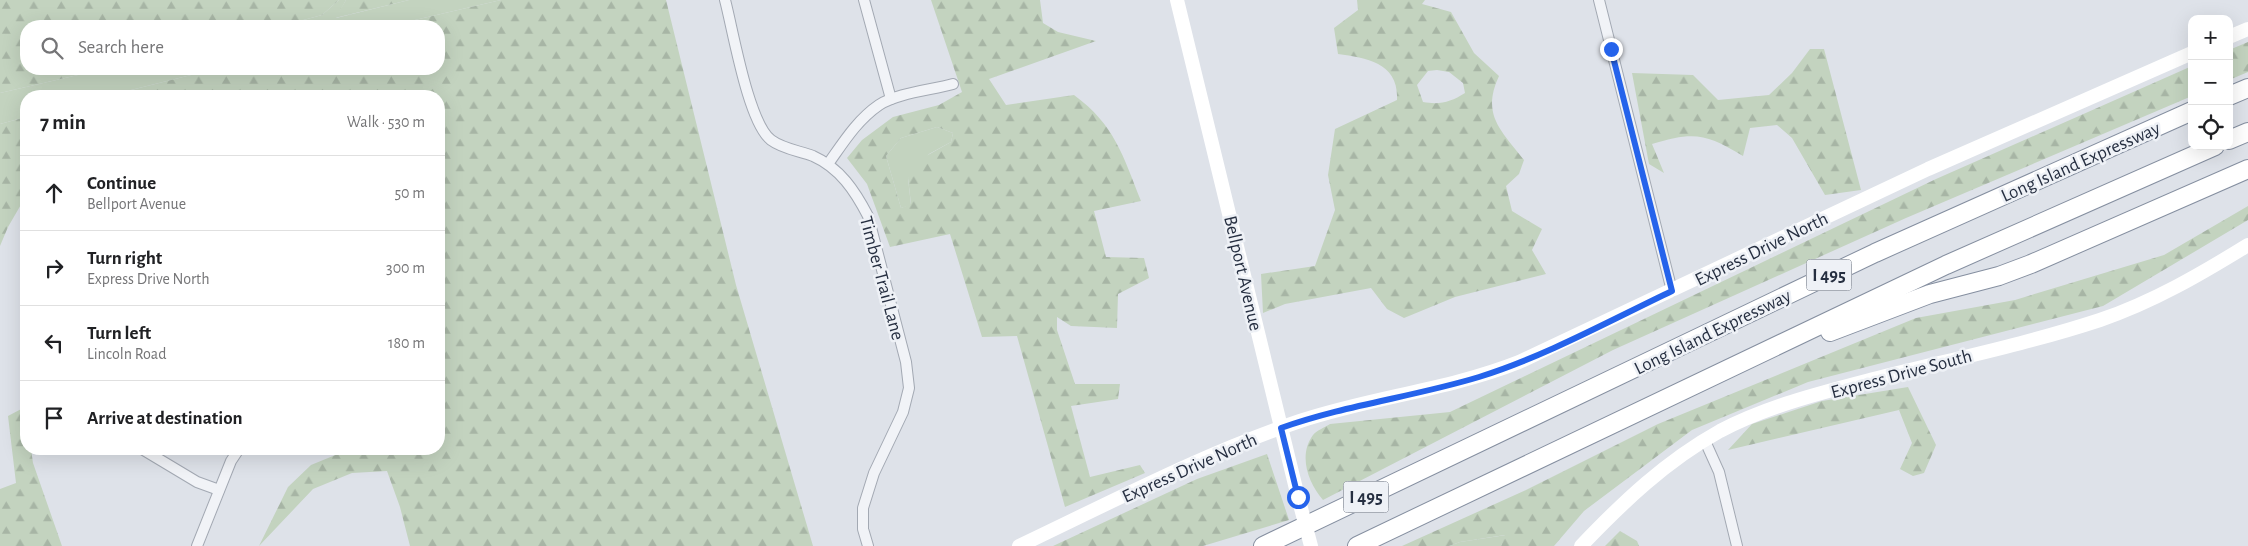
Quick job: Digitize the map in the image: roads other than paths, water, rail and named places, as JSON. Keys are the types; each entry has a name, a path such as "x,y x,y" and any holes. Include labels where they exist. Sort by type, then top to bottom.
{"highway":[{"path":"2233,94 2248,88"},
{"name":"Long Island Expressway","path":"1263,546 1874,253 2188,113"},
{"path":"2233,138 2248,132"},
{"name":"I 495","path":"1358,546 1946,265 2206,150"},
{"path":"1751,358 1819,336 1940,291 1999,276 2031,264 2248,169"}],"main road":[{"name":"Bellport Avenue","path":"1177,0 1310,546"},
{"path":"2233,35 2248,29"},
{"name":"Express Drive North","path":"1019,546 1184,467 1281,428 1336,411 1498,371 1541,353 1956,157 2188,55"},
{"name":"Express Drive South","path":"1581,546 1642,486 1671,462 1705,440 1753,416 1804,398 2113,316 2178,286 2248,245"}],"street":[{"name":"Timber Trail Lane","path":"725,0 753,109 761,127 771,140 828,164 846,180 857,194 868,216 906,362 909,388 903,412 874,473 863,508 863,529 868,546"},
{"path":"864,0 891,99"},
{"path":"1598,0 1672,291"},
{"path":"828,164 857,125 879,105 891,99 953,84"},
{"path":"1705,440 1719,472 1737,546"},
{"path":"152,455 197,482 219,490"},
{"path":"197,546 231,461 236,455"}]}
